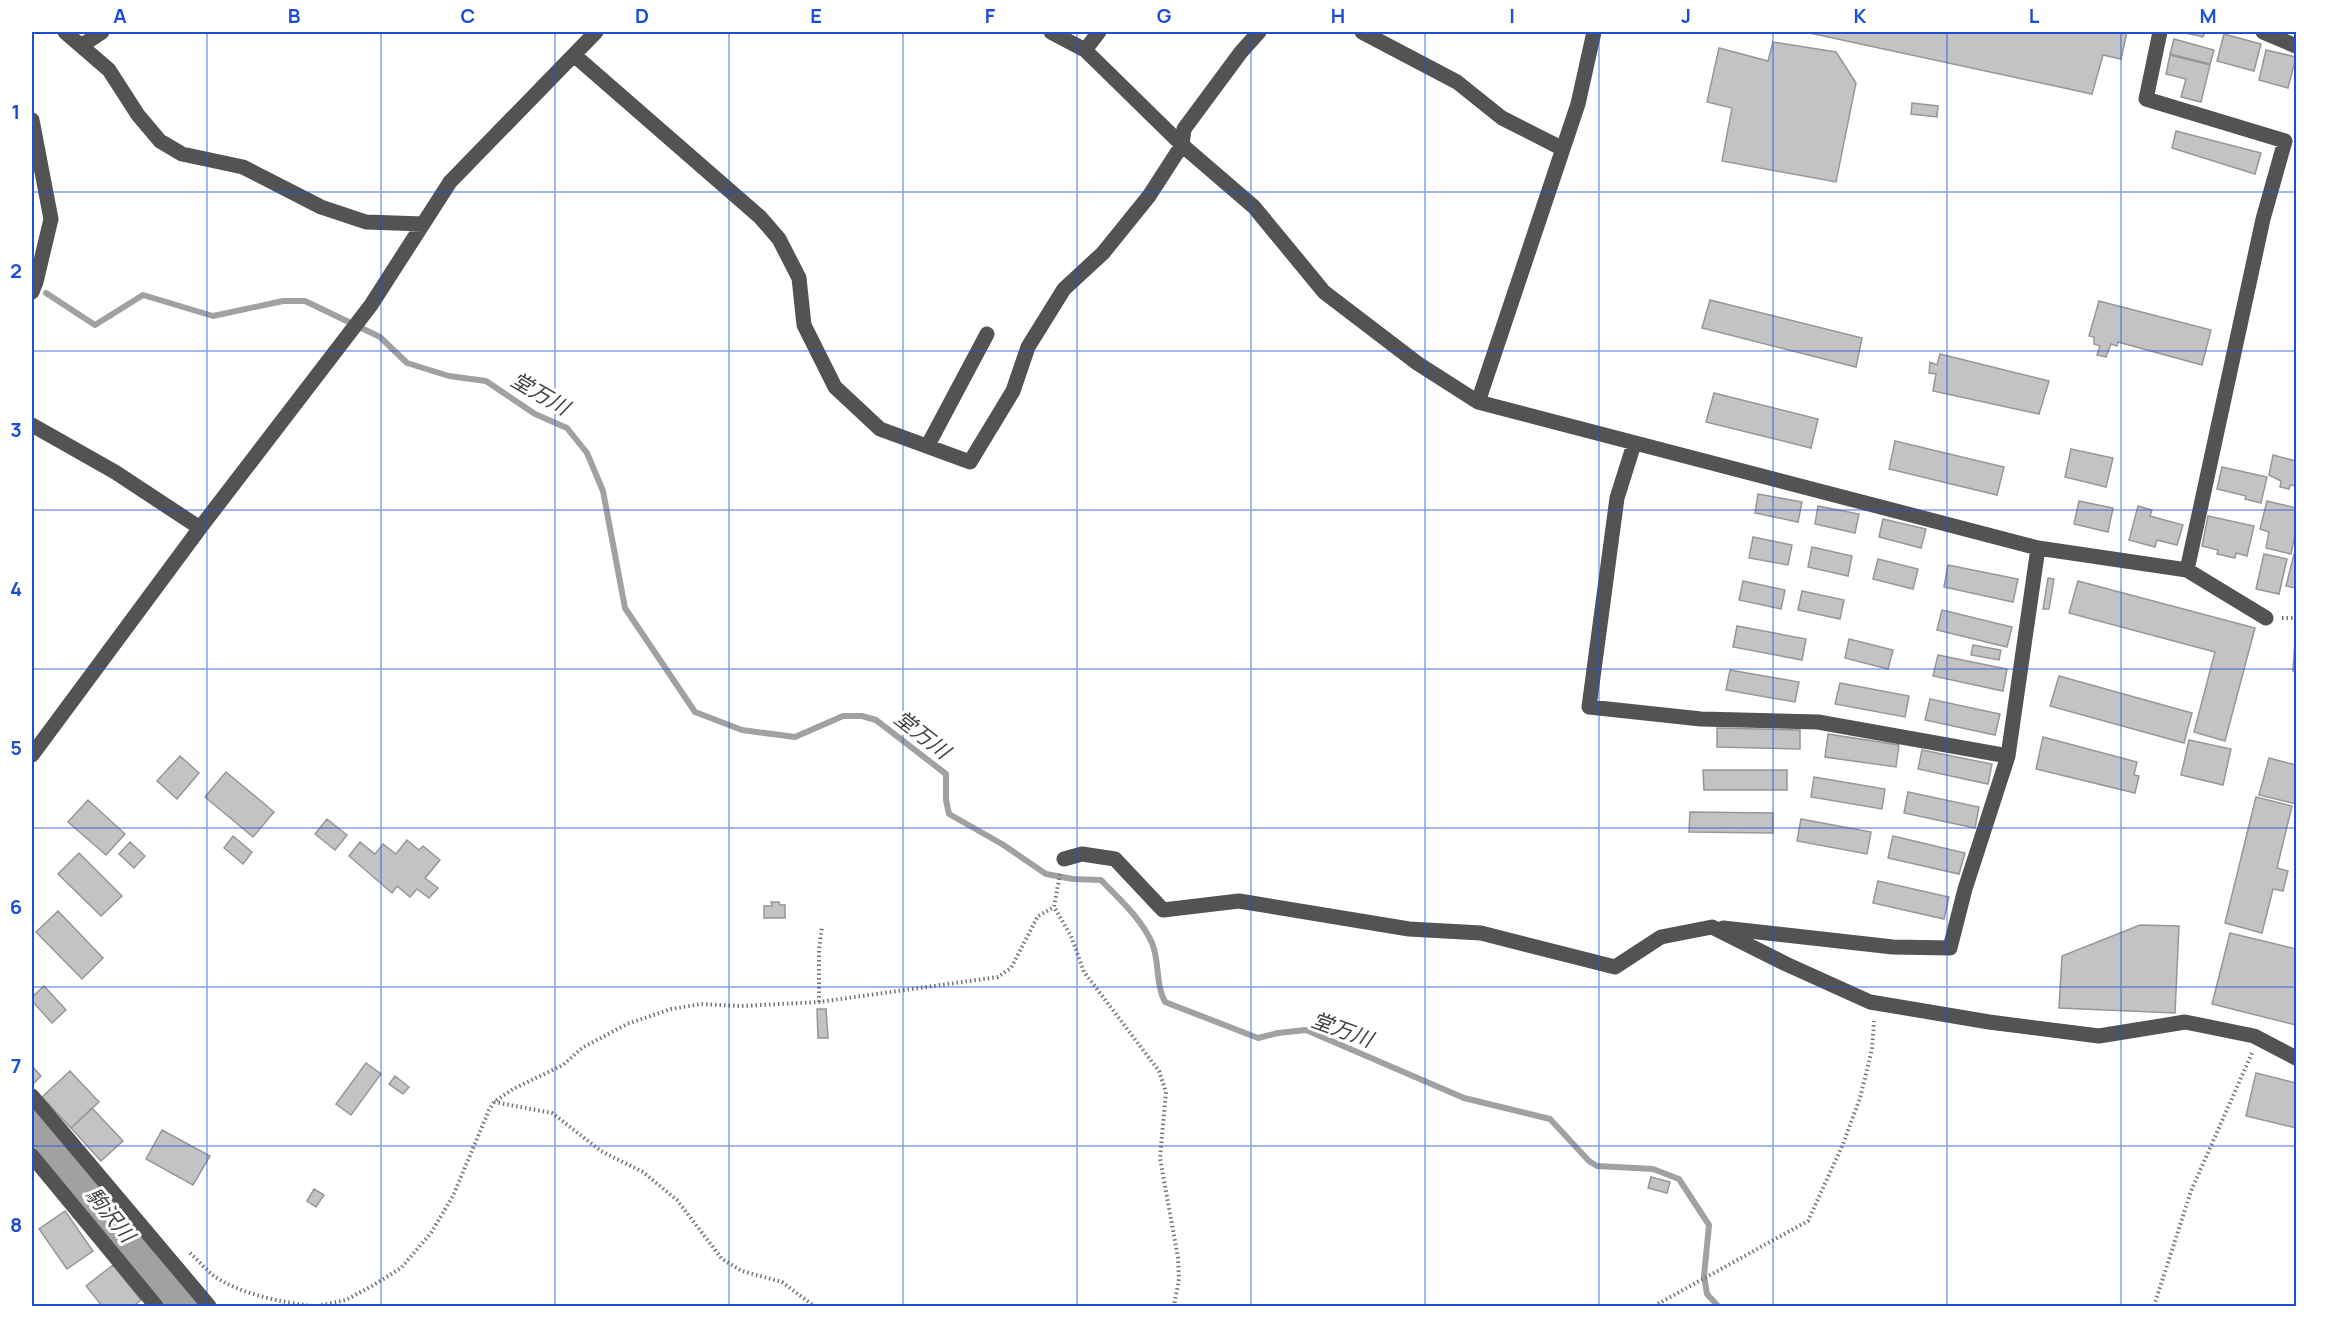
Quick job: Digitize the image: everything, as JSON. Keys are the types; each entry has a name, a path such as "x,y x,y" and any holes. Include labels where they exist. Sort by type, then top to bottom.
{"street":[{"path":"65,32 109,70 138,115 160,141 182,154 243,167 321,207 366,222 423,225"},
{"path":"81,46 102,32"},
{"path":"32,755 200,528 371,305 450,182 594,32"},
{"path":"1051,32 1085,50 1182,145 1254,207 1324,292 1417,363 1478,402 2038,548 2187,570 2266,618"},
{"path":"1085,50 1099,32"},
{"path":"574,55 760,217 779,239 799,278 804,326 835,387 880,429 970,462 1013,391 1028,347 1064,289 1103,253 1149,196 1182,145 1184,129 1241,52 1259,32"},
{"path":"1362,32 1457,82 1502,118 1563,149"},
{"path":"1478,402 1578,104 1594,32"},
{"path":"2160,32 2146,99 2285,141 2263,219 2187,570"},
{"path":"2263,32 2296,46"},
{"path":"32,120 51,219 32,292"},
{"path":"928,445 987,334"},
{"path":"32,424 115,472 200,528"},
{"path":"1634,444 1617,498 1589,707 1701,719 1818,722 2008,756"},
{"path":"1064,859 1082,854 1115,859 1163,910 1239,902 1409,929 1481,933 1615,967 1661,937 1712,927 1893,947 1950,948 1965,889 2008,756 2038,548"},
{"path":"1712,927 1785,964 1870,1002 1989,1022 2099,1036 2185,1023 2258,1038 2296,1059"},
{"path":"32,1096 208,1306"},
{"path":"32,1156 156,1306"}],"path":[{"path":"1056,886 1053,907 1071,936 1084,972 1159,1071 1166,1092 1160,1158 1178,1258 1179,1279 1174,1306"},
{"path":"317,1306 346,1300 401,1268 432,1233 453,1196 494,1102 513,1089 563,1065 582,1048 627,1024 670,1009 701,1004 741,1006 819,1002 998,977 1011,968 1038,916 1053,907"},
{"path":"819,1002 819,950 822,926"},
{"path":"1654,1306 1808,1221 1843,1144 1860,1098 1872,1048 1874,1022 1870,1002"},
{"path":"2154,1306 2191,1191 2258,1038"},
{"path":"494,1102 552,1113 601,1151 643,1172 677,1200 722,1259 742,1271 782,1282 814,1306"},
{"path":"187,1250 214,1276 231,1285 279,1302 312,1306"}],"building":[{"path":"1805,32 2127,32 2121,59 2103,55 2092,94"},
{"path":"2181,32 2205,32 2203,37"},
{"path":"2224,34 2261,44 2254,71 2217,61"},
{"path":"2174,39 2214,50 2210,64 2170,54"},
{"path":"1773,42 1836,52 1856,83 1836,182 1722,161 1732,108 1707,102 1719,48 1768,61"},
{"path":"2266,50 2296,57 2288,88 2259,80"},
{"path":"2170,55 2210,65 2201,102 2181,97 2186,79 2166,74"},
{"path":"1912,103 1938,106 1937,117 1911,114"},
{"path":"2176,131 2261,153 2255,174 2172,148"},
{"path":"1710,300 1862,338 1856,367 1702,328"},
{"path":"2099,301 2211,330 2202,365 2118,342 2117,346 2111,344 2106,357 2097,355 2100,346 2094,344 2094,337 2089,336"},
{"path":"1940,354 2049,381 2039,414 1933,391 1936,374 1929,373 1930,362 1937,365"},
{"path":"1714,393 1818,419 1811,448 1706,422"},
{"path":"1895,441 2004,467 1997,495 1889,469"},
{"path":"2071,449 2113,458 2106,487 2065,477"},
{"path":"2273,455 2296,461 2296,486 2290,485 2289,489 2280,487 2281,481 2269,475"},
{"path":"2222,467 2267,477 2261,503 2245,499 2246,496 2217,489"},
{"path":"1758,494 1802,502 1798,522 1755,513"},
{"path":"2079,501 2113,508 2108,532 2074,524"},
{"path":"2267,501 2296,508 2296,530 2291,554 2266,548 2269,532 2260,529"},
{"path":"1818,506 1859,514 1855,533 1815,524"},
{"path":"2138,506 2152,510 2150,516 2183,525 2177,545 2157,540 2155,547 2129,540"},
{"path":"2208,516 2254,526 2247,556 2236,553 2235,558 2217,554 2218,550 2202,546"},
{"path":"1883,519 1926,529 1921,548 1879,537"},
{"path":"1753,537 1792,545 1788,565 1749,558"},
{"path":"1812,547 1852,556 1848,576 1808,567"},
{"path":"2264,554 2287,559 2279,594 2256,589"},
{"path":"2294,554 2296,555 2296,588 2286,586"},
{"path":"1878,559 1918,569 1913,589 1873,579"},
{"path":"1948,565 2018,579 2013,602 1944,587"},
{"path":"2048,578 2054,579 2049,609 2043,609"},
{"path":"1743,581 1785,590 1781,609 1739,600"},
{"path":"2078,581 2255,628 2225,741 2194,732 2215,652 2069,613"},
{"path":"1802,591 1844,600 1840,619 1798,610"},
{"path":"1942,610 2012,627 2007,647 1937,630"},
{"path":"1737,626 1806,639 1802,660 1733,647"},
{"path":"1849,639 1893,650 1888,669 1845,658"},
{"path":"2295,641 2296,671 2293,671"},
{"path":"1973,645 2001,650 1999,660 1971,655"},
{"path":"1938,655 2007,669 2003,691 1933,676"},
{"path":"1730,670 1799,682 1795,702 1726,690"},
{"path":"2059,676 2192,713 2184,743 2050,706"},
{"path":"1840,683 1909,696 1905,717 1835,704"},
{"path":"1930,699 2000,714 1995,735 1925,720"},
{"path":"1717,728 1800,730 1800,749 1717,747"},
{"path":"1828,734 1899,745 1896,767 1825,757"},
{"path":"2043,737 2137,762 2134,775 2139,776 2135,793 2036,769"},
{"path":"2189,740 2231,749 2223,785 2181,775"},
{"path":"1922,750 1992,764 1988,784 1918,769"},
{"path":"180,756 199,773 177,799 157,781"},
{"path":"2269,758 2296,765 2296,804 2259,795"},
{"path":"1703,770 1787,770 1787,790 1704,790"},
{"path":"226,772 274,812 253,837 205,797"},
{"path":"1814,777 1885,789 1882,809 1811,797"},
{"path":"1908,792 1979,807 1975,828 1904,813"},
{"path":"2256,797 2292,806 2277,868 2288,871 2283,891 2273,889 2262,933 2225,923"},
{"path":"88,800 125,834 106,855 68,822"},
{"path":"1690,812 1773,813 1773,833 1689,832"},
{"path":"327,819 347,835 335,850 315,834"},
{"path":"1801,819 1871,832 1867,854 1797,841"},
{"path":"233,836 252,852 243,864 224,848"},
{"path":"1893,836 1965,853 1959,874 1888,858"},
{"path":"407,840 419,850 423,846 440,860 425,878 438,888 429,898 417,889 410,897 397,886 392,893 349,856 360,842 375,854 383,844 396,854"},
{"path":"130,842 145,856 134,868 119,854"},
{"path":"79,853 122,896 101,916 58,874"},
{"path":"1878,881 1949,897 1944,919 1873,903"},
{"path":"771,902 785,905 785,918 764,918 764,906 772,906"},
{"path":"58,911 103,958 82,979 36,932"},
{"path":"2140,925 2179,926 2175,1013 2059,1008 2062,956"},
{"path":"2230,933 2296,949 2296,1025 2212,1004"},
{"path":"44,986 66,1010 52,1023 32,1001 32,997"},
{"path":"817,1009 826,1009 828,1038 818,1038"},
{"path":"366,1063 381,1074 351,1115 336,1104"},
{"path":"32,1066 41,1076 32,1085"},
{"path":"70,1071 99,1102 71,1128 42,1097"},
{"path":"2256,1073 2296,1083 2296,1128 2246,1116"},
{"path":"395,1076 409,1087 403,1094 389,1084"},
{"path":"92,1108 123,1141 101,1161 71,1128"},
{"path":"162,1130 210,1156 193,1185 146,1159"},
{"path":"1651,1177 1670,1182 1667,1193 1648,1188"},
{"path":"314,1189 324,1195 316,1207 307,1201"},
{"path":"65,1211 93,1251 67,1269 39,1229"},
{"path":"113,1265 141,1300 133,1306 102,1306 86,1286"}],"waterway":[{"name":"堂万川","path":"46,293 95,325 143,295 213,316 283,301 305,301 380,337 407,363 449,376 486,381 535,414 567,428 587,453 603,491 625,608 695,712 742,730 795,737 843,716 862,716 876,720 946,774 946,800 949,814 1002,844 1046,874 1073,879 1101,880 1142,925 1152,943 1165,1002 1258,1038 1306,1030 1464,1098 1550,1119 1589,1161 1597,1166 1653,1169 1679,1179 1709,1225 1704,1276 1707,1294 1718,1306"},
{"name":"駒沢川","path":"32,1128 89,1190 183,1306"}]}
